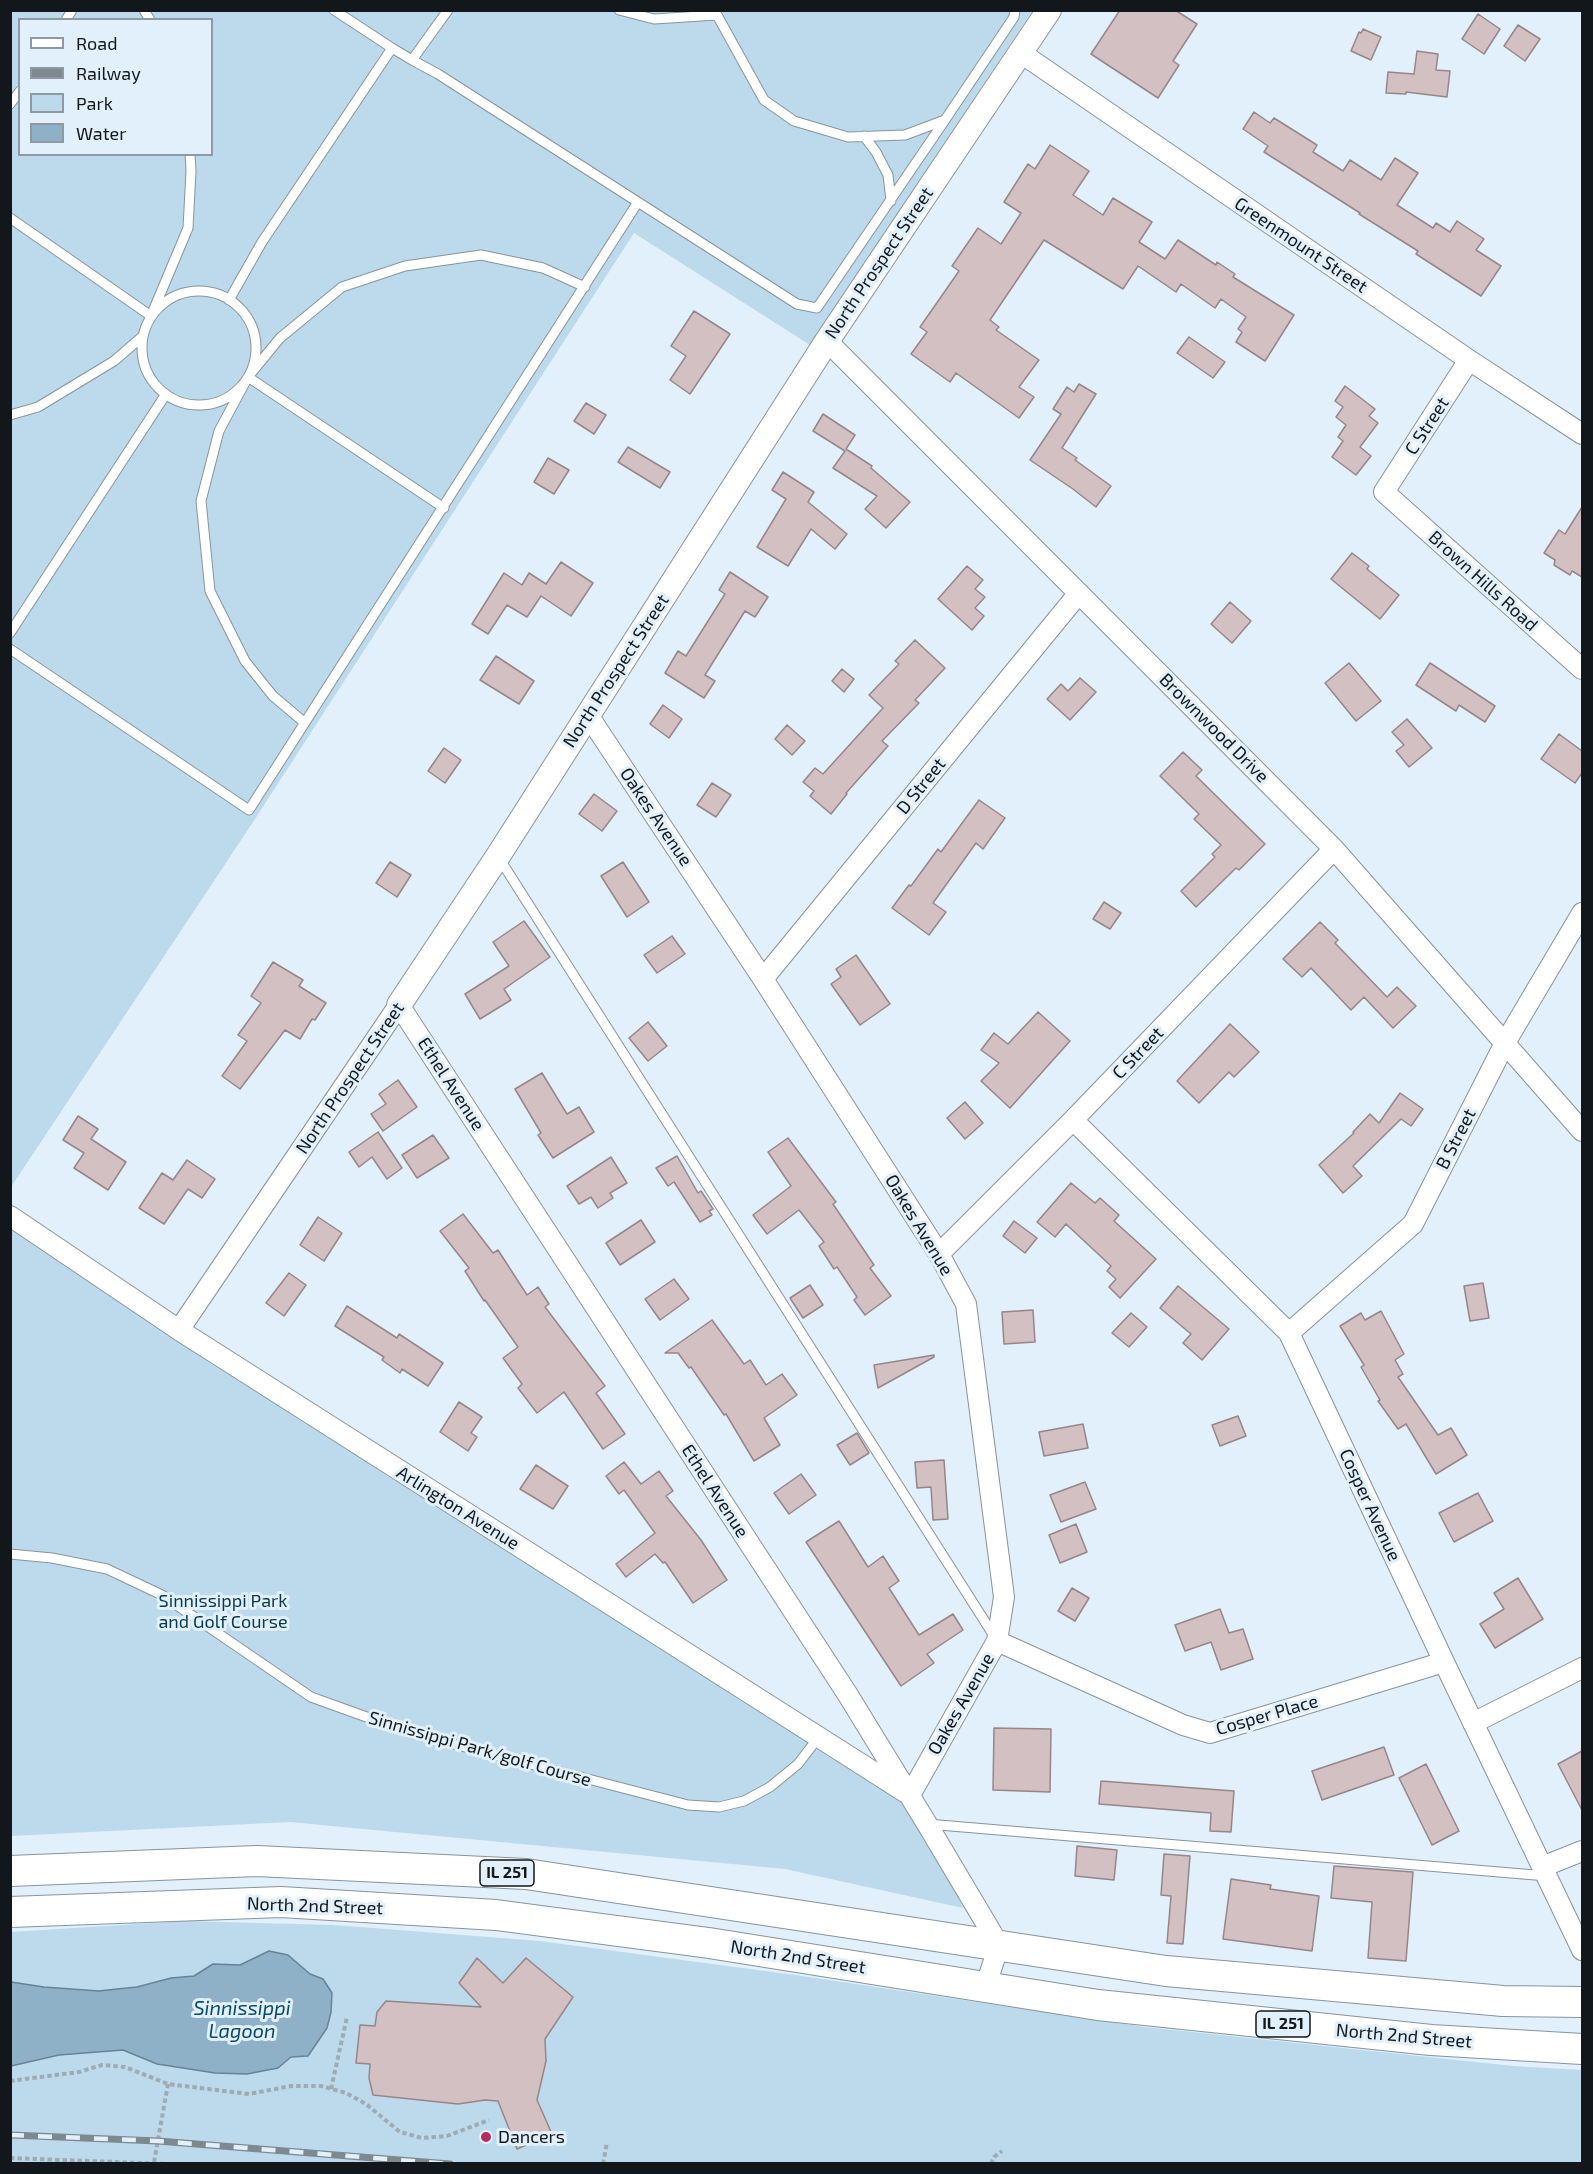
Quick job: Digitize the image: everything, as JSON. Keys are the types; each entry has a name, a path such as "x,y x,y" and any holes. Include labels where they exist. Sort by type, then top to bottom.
{"main road":[{"name":"IL 251","path":"10,1871 257,1861 526,1874 1166,1971 1503,2001 1582,2002"},
{"name":"North 2nd Street","path":"10,1912 281,1902 496,1915 709,1943 1098,2005 1431,2040 1582,2049"}],"street":[{"name":"North Prospect Street","path":"179,1330 498,856 827,341 1049,10"},
{"name":"Greenmount Street","path":"1021,53 1469,360 1582,434"},
{"name":"Brownwood Drive","path":"827,341 1334,849 1582,1131"},
{"name":"C Street","path":"1384,492 1469,360"},
{"name":"Brown Hills Road","path":"1384,492 1582,669"},
{"name":"D Street","path":"763,979 1079,593"},
{"name":"Oakes Avenue","path":"588,715 763,979 939,1254 966,1304 1004,1597 997,1641 910,1795"},
{"name":"C Street","path":"939,1254 1073,1120 1334,849"},
{"name":"B Street","path":"1289,1333 1413,1224 1504,1043 1582,913"},
{"name":"Ethel Avenue","path":"399,1005 848,1695 999,1945"},
{"name":"Cosper Avenue","path":"1073,1120 1289,1333 1582,1950"},
{"name":"Arlington Avenue","path":"10,1216 179,1330 910,1795"},
{"name":"Cosper Place","path":"997,1641 1183,1725 1210,1733 1444,1662"},
{"path":"1473,1723 1582,1668"},
{"path":"1545,1871 1582,1851"},
{"path":"985,1988 999,1945"}],"lane":[{"path":"334,10 797,304 817,308 1016,13"},
{"path":"412,60 448,10"},
{"path":"619,10 654,19 719,13 764,100 794,121 848,137 905,135 945,120"},
{"path":"229,300 262,242 392,48"},
{"path":"864,136 876,152 888,175 891,201"},
{"path":"10,415 38,407 114,361 142,336 188,228 190,156"},
{"path":"10,650 249,810 638,202"},
{"path":"10,218 151,316"},
{"path":"142,336 142,356 146,370 156,387 172,399 191,405 208,405 235,393 280,339 342,287 405,266 481,255 543,268 585,287"},
{"path":"151,316 165,302 189,292 217,294 241,309 253,330 255,358 248,377 219,431 201,501 210,591 245,661 273,696 305,723"},
{"path":"248,377 444,508"},
{"path":"10,633 166,394"},
{"path":"498,856 997,1641"},
{"name":"Sinnissippi Park/golf Course","path":"10,1554 52,1558 107,1569 162,1594 310,1697 411,1733 688,1805 719,1807 744,1801 770,1787 798,1764 819,1738"},
{"path":"927,1824 1545,1871"}],"path":[{"path":"331,2089 347,2017"},
{"path":"10,2081 79,2072 102,2065 125,2067 168,2084 249,2094 291,2086 321,2086 346,2092 366,2104 400,2132 422,2138 447,2136 489,2120"},
{"path":"154,2162 168,2084"},
{"path":"603,2163 607,2142"},
{"path":"991,2163 994,2157 1002,2151"},
{"path":"10,2158 168,2163"}],"green space":[{"path":"11,11 1032,11 810,345 634,233 255,819 11,1187"},
{"name":"Sinnissippi Park and Golf Course","path":"11,1216 910,1795 963,1908 785,1869 290,1822 11,1836"},
{"path":"185,1921 334,1925 540,1941 795,1975 1145,2027 1513,2066 1582,2070 1582,2163 11,2164 11,1932"}],"water":[{"name":"Sinnissippi Lagoon","path":"269,1951 288,1955 310,1974 323,1979 332,1993 327,2028 308,2056 291,2057 278,2068 247,2074 215,2073 157,2064 123,2050 59,2055 11,2066 11,1982 99,1991 137,1987 171,1978 194,1976 213,1964 240,1965"}],"building":[{"path":"1120,10 1175,10 1197,24 1173,61 1179,65 1158,98 1091,54"},
{"path":"1478,14 1500,29 1484,54 1462,39"},
{"path":"1518,25 1540,39 1525,61 1504,46"},
{"path":"1363,29 1381,37 1371,60 1351,51 1359,32 1361,33"},
{"path":"1417,51 1438,54 1436,70 1450,71 1447,97 1406,92 1406,94 1386,93 1388,72 1414,74"},
{"path":"1254,112 1270,123 1274,118 1317,145 1313,152 1343,171 1350,160 1381,180 1395,158 1418,173 1397,205 1433,228 1436,223 1450,232 1457,221 1484,239 1476,250 1501,266 1481,296 1416,254 1418,251 1264,152 1268,146 1243,129"},
{"path":"1050,145 1089,171 1073,195 1103,215 1113,198 1152,222 1139,242 1165,259 1178,240 1216,265 1217,262 1235,274 1233,277 1294,315 1265,361 1236,342 1242,332 1238,329 1246,317 1221,299 1215,308 1181,284 1176,292 1138,266 1123,289 1044,240 990,320 999,327 996,330 1039,360 1019,387 1034,397 1019,418 956,373 950,382 911,354 927,332 920,327 959,271 952,266 978,228 1001,244 1021,213 1004,202 1028,164 1035,169"},
{"path":"694,311 730,334 690,394 670,380 686,356 671,346"},
{"path":"1189,337 1225,362 1213,378 1177,353"},
{"path":"1079,384 1096,394 1062,448 1111,486 1096,507 1030,460 1061,414 1053,409 1067,387 1074,392"},
{"path":"1345,386 1375,409 1369,416 1378,423 1360,447 1371,456 1356,475 1332,457 1343,441 1338,437 1346,425 1336,417 1343,407 1335,401"},
{"path":"586,403 606,415 594,434 574,421"},
{"path":"823,414 855,435 846,449 872,466 871,468 910,502 886,528 865,509 877,496 833,468 845,451 813,431"},
{"path":"628,447 670,472 660,488 618,462"},
{"path":"548,458 569,470 554,494 534,482"},
{"path":"783,472 814,492 808,502 847,534 835,549 811,529 788,566 757,547 786,499 772,490"},
{"path":"1582,507 1582,577 1572,571 1570,575 1554,565 1555,560 1544,553 1559,530 1565,534"},
{"path":"1352,553 1369,566 1367,569 1399,595 1380,619 1331,579"},
{"path":"561,562 593,583 571,616 541,596 527,617 507,605 488,634 472,624 504,573 522,585 529,573 546,584"},
{"path":"967,566 983,580 975,589 985,597 975,608 984,616 972,630 938,599"},
{"path":"730,572 768,597 755,617 745,611 705,675 715,681 704,698 665,673 678,651 686,656 725,594 719,590"},
{"path":"1230,602 1251,621 1232,643 1211,624"},
{"path":"915,640 945,668 915,700 919,703 882,741 888,746 846,793 831,814 810,796 814,791 803,782 815,768 823,774 883,708 869,695 899,664 895,661"},
{"path":"496,656 534,681 519,704 480,680"},
{"path":"1349,663 1381,701 1356,721 1325,683"},
{"path":"1430,663 1495,706 1485,722 1459,705 1456,711 1416,685"},
{"path":"842,669 854,679 844,692 832,681"},
{"path":"1080,678 1096,692 1070,720 1047,699 1061,684 1068,691"},
{"path":"663,705 682,719 669,738 650,724"},
{"path":"1407,719 1432,748 1409,767 1396,751 1404,745 1392,732"},
{"path":"787,725 805,741 792,755 775,739"},
{"path":"1559,734 1582,751 1582,773 1575,783 1541,759"},
{"path":"444,748 461,760 445,783 428,771"},
{"path":"1183,752 1202,770 1196,776 1265,844 1239,870 1236,868 1196,907 1181,891 1215,857 1212,854 1221,845 1194,819 1199,814 1160,776"},
{"path":"712,783 731,795 716,817 697,805"},
{"path":"594,794 617,811 602,831 579,814"},
{"path":"979,800 1005,818 983,849 976,843 933,903 946,912 929,935 892,908 938,849 941,852"},
{"path":"390,862 411,875 397,897 376,883"},
{"path":"623,862 649,902 627,917 601,876"},
{"path":"1104,902 1121,913 1110,929 1093,919"},
{"path":"524,921 550,957 504,989 511,1000 480,1019 465,994 509,966 493,942"},
{"path":"1320,922 1338,940 1335,943 1387,997 1397,987 1416,1006 1393,1028 1364,997 1351,1010 1311,968 1302,977 1283,959"},
{"path":"672,936 685,954 657,973 644,955"},
{"path":"856,955 890,1004 860,1025 831,984 841,977 836,969"},
{"path":"273,962 303,980 299,986 326,1003 315,1020 312,1019 300,1039 285,1030 240,1089 222,1076 247,1041 238,1035 261,1003 251,996"},
{"path":"1038,1012 1070,1041 1010,1108 981,1081 999,1063 981,1050 994,1033 1008,1044"},
{"path":"648,1022 667,1046 648,1061 629,1038"},
{"path":"1230,1024 1259,1052 1234,1077 1229,1072 1199,1103 1177,1081"},
{"path":"542,1073 567,1114 579,1107 594,1132 553,1158 538,1135 541,1133 515,1089"},
{"path":"398,1080 417,1107 383,1131 371,1114 386,1104 379,1094"},
{"path":"1400,1093 1423,1109 1411,1126 1401,1119 1353,1166 1362,1176 1343,1193 1319,1165 1354,1133 1370,1114 1379,1123"},
{"path":"965,1102 983,1123 965,1139 947,1118"},
{"path":"78,1116 98,1129 91,1139 126,1162 108,1190 74,1168 84,1153 63,1140"},
{"path":"378,1132 402,1168 387,1179 372,1157 359,1167 349,1152"},
{"path":"433,1135 449,1158 417,1178 402,1155"},
{"path":"788,1138 836,1202 833,1204 874,1265 870,1268 891,1296 865,1315 854,1300 857,1297 837,1267 834,1269 819,1246 824,1242 799,1210 767,1234 753,1215 791,1186 768,1152"},
{"path":"677,1156 698,1193 701,1191 713,1209 709,1211 712,1215 700,1222 674,1182 668,1186 656,1168"},
{"path":"611,1157 627,1183 610,1193 613,1198 598,1208 591,1197 579,1204 567,1186"},
{"path":"187,1160 215,1179 202,1198 188,1189 164,1224 139,1208 162,1173 173,1180"},
{"path":"1071,1183 1095,1203 1100,1198 1119,1215 1114,1221 1156,1259 1120,1298 1109,1287 1116,1279 1107,1271 1111,1266 1066,1224 1055,1237 1037,1222"},
{"path":"463,1214 493,1253 498,1250 527,1295 538,1287 549,1304 545,1307 605,1386 596,1393 625,1434 603,1449 564,1392 537,1413 518,1388 522,1384 503,1358 518,1347 465,1271 469,1268 440,1231"},
{"path":"318,1217 342,1233 324,1261 300,1245"},
{"path":"641,1220 655,1242 620,1265 606,1243"},
{"path":"1014,1221 1037,1238 1025,1253 1003,1236"},
{"path":"289,1273 306,1285 284,1316 266,1303"},
{"path":"674,1279 689,1299 660,1320 645,1299"},
{"path":"1483,1283 1489,1318 1470,1321 1464,1286"},
{"path":"810,1285 823,1305 803,1318 790,1298"},
{"path":"1178,1286 1229,1329 1202,1360 1183,1343 1191,1334 1160,1308"},
{"path":"347,1306 397,1338 399,1334 443,1363 428,1386 402,1369 400,1373 382,1360 384,1357 335,1326"},
{"path":"1033,1310 1035,1342 1004,1344 1002,1312"},
{"path":"1381,1311 1404,1354 1395,1360 1403,1374 1398,1377 1438,1435 1451,1428 1467,1455 1436,1474 1406,1424 1398,1429 1378,1401 1380,1400 1361,1367 1364,1365 1340,1326 1361,1313 1365,1320"},
{"path":"1131,1313 1147,1327 1129,1347 1112,1333"},
{"path":"712,1320 744,1364 750,1360 766,1385 782,1374 797,1395 764,1418 780,1445 754,1461 726,1414 724,1415 691,1367 689,1368 678,1353 665,1353"},
{"path":"934,1355 934,1357 878,1388 874,1365"},
{"path":"459,1402 482,1417 471,1433 477,1437 468,1451 440,1432"},
{"path":"1238,1416 1246,1436 1220,1446 1212,1425"},
{"path":"1083,1424 1088,1448 1044,1456 1039,1432"},
{"path":"857,1433 869,1453 850,1465 837,1445"},
{"path":"944,1460 948,1519 933,1520 931,1487 917,1488 915,1462"},
{"path":"624,1462 641,1484 659,1471 673,1491 666,1496 701,1540 727,1580 693,1603 665,1562 663,1563 655,1554 626,1577 616,1564 655,1533 624,1490 619,1494 606,1476"},
{"path":"536,1465 568,1486 553,1509 520,1489"},
{"path":"801,1474 816,1495 789,1514 774,1493"},
{"path":"1085,1482 1096,1509 1061,1522 1050,1495"},
{"path":"1478,1493 1493,1521 1454,1542 1439,1513"},
{"path":"839,1521 868,1567 883,1556 899,1581 889,1588 919,1635 953,1614 963,1630 927,1654 934,1663 901,1686 806,1542"},
{"path":"1076,1524 1087,1552 1060,1563 1049,1535"},
{"path":"1518,1578 1543,1619 1495,1648 1480,1624 1504,1609 1494,1593"},
{"path":"1072,1588 1089,1598 1075,1621 1058,1611"},
{"path":"1220,1609 1229,1633 1243,1629 1253,1659 1221,1670 1211,1642 1185,1651 1175,1625"},
{"path":"994,1728 1051,1729 1050,1792 993,1790"},
{"path":"1384,1747 1394,1775 1322,1800 1312,1771"},
{"path":"1582,1751 1582,1810 1558,1764"},
{"path":"1426,1764 1459,1831 1432,1845 1399,1778"},
{"path":"1101,1781 1234,1791 1231,1832 1210,1831 1211,1813 1099,1804"},
{"path":"1077,1846 1117,1850 1114,1880 1075,1876"},
{"path":"1164,1854 1190,1856 1183,1944 1167,1943 1171,1896 1161,1895"},
{"path":"1334,1866 1413,1872 1406,1961 1368,1958 1372,1902 1331,1898"},
{"path":"1231,1879 1271,1885 1270,1889 1319,1896 1312,1951 1223,1939"},
{"path":"477,1958 503,1983 526,1958 573,1997 545,2039 546,2061 537,2100 552,2134 517,2149 498,2101 485,2100 458,2104 373,2095 369,2078 370,2064 356,2063 360,2025 375,2026 377,2012 386,2001 481,2007 459,1983"}],"railway":[{"path":"10,2135 158,2141 450,2164"}],"place":[{"name":"Dancers","path":"486,2137"}]}
